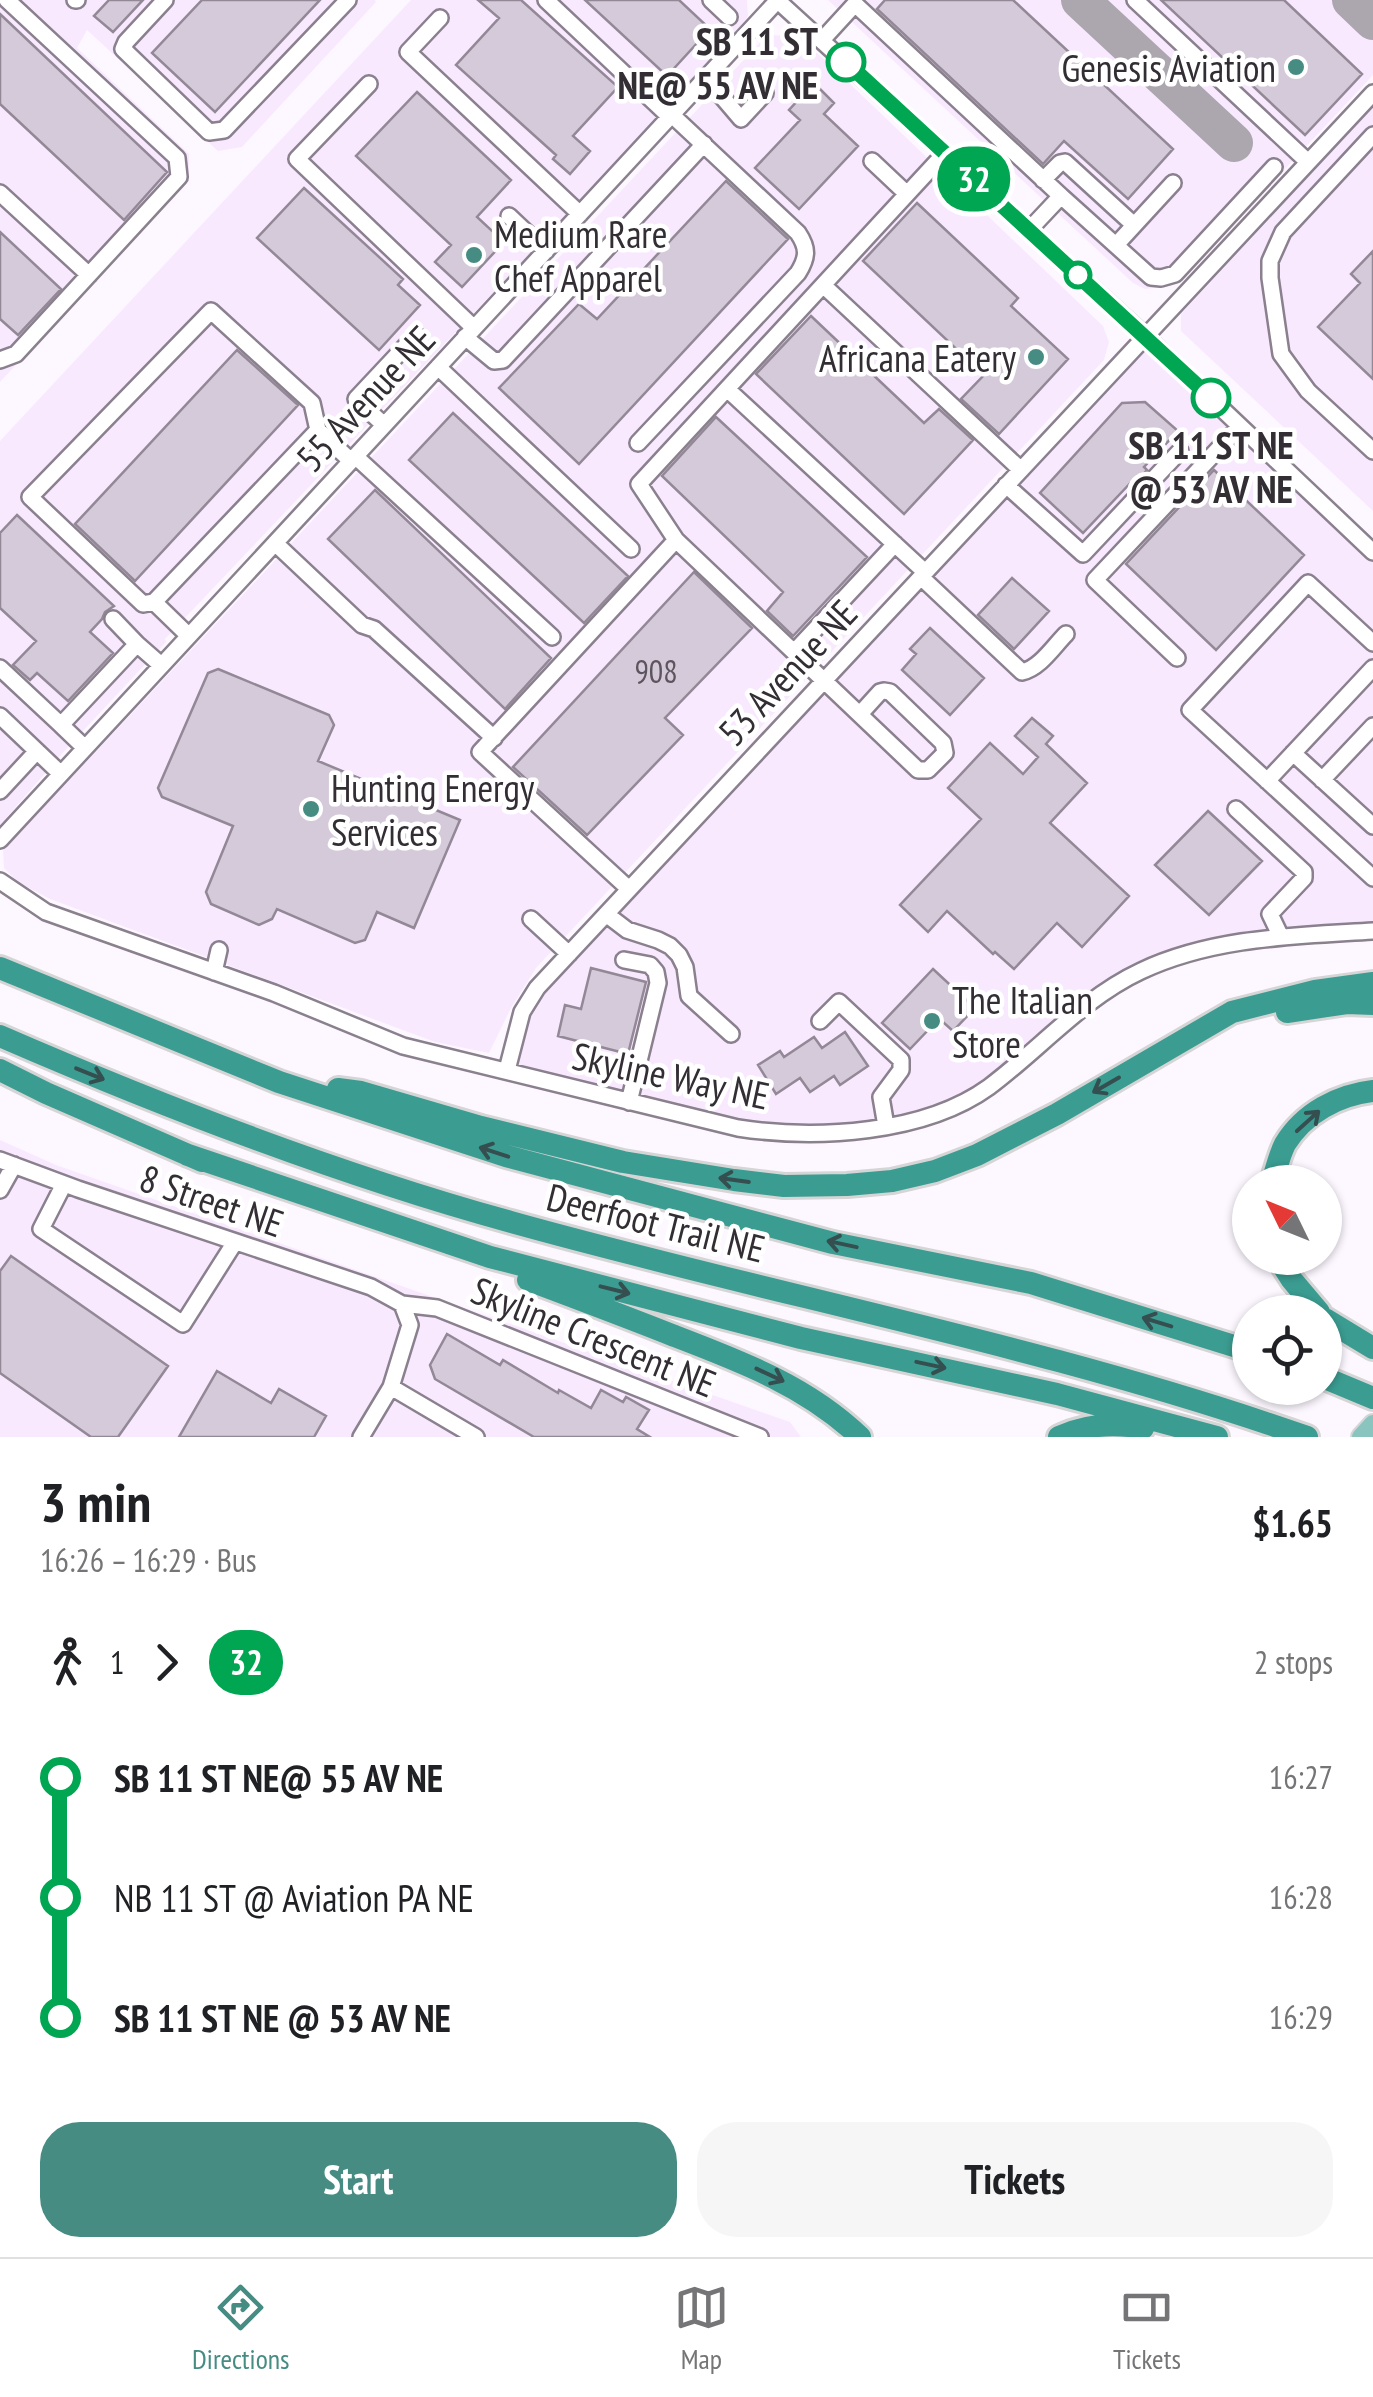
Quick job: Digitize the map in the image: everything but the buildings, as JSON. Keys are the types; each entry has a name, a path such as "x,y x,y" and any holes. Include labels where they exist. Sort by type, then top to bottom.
{"highway":[{"name":"Deerfoot Trail NE","path":"0,968 279,1082 506,1156 832,1242 1031,1283 1232,1345"},
{"path":"279,1082 361,1092 480,1128 623,1162 734,1180 784,1186 892,1181 935,1171 977,1155 1232,1012 1315,991 1373,983"},
{"path":"1190,1036 1247,1018 1347,1003 1373,1004"},
{"name":"Deerfoot Trail NE","path":"0,1036 266,1142 510,1222 1096,1371 1307,1437"},
{"path":"0,1070 188,1156 725,1355 805,1394 860,1437"},
{"path":"1278,1165 1284,1146 1312,1115 1343,1098 1373,1092"},
{"path":"188,1156 490,1257 800,1338 1057,1394 1216,1437"},
{"path":"1289,1275 1305,1295"},
{"path":"1342,1329 1373,1348"},
{"path":"1342,1385 1373,1398"},
{"path":"1059,1437 1083,1428 1130,1425 1216,1437"}],"main road":[{"path":"1361,1437 1373,1424"}],"street":[{"path":"0,360 16,354 179,177 177,158 8,0"},
{"path":"165,0 123,50 209,132 224,130 348,0"},
{"path":"546,0 798,232 806,245 807,259 798,273 638,443"},
{"path":"711,0 730,17"},
{"path":"778,0 1146,336 1373,552"},
{"name":"55 Avenue NE","path":"0,840 778,0"},
{"path":"1134,0 1308,162"},
{"path":"822,40 856,4 1151,277 1175,274 1274,167"},
{"path":"440,18 408,52 580,214"},
{"path":"706,78 740,119 765,93"},
{"path":"369,84 297,159 494,360 503,360 704,144"},
{"name":"53 Avenue NE","path":"507,1070 522,1012 537,988 1373,93"},
{"path":"1373,135 1283,232 1270,261 1282,354 1308,391 1373,450"},
{"path":"860,714 880,692 890,692 944,743 945,752 928,770 918,770 676,540 639,484 945,153"},
{"path":"872,161 907,194"},
{"path":"1043,180 1065,162 1134,225"},
{"path":"1116,245 1173,183"},
{"path":"0,193 89,275"},
{"path":"1029,230 1061,196"},
{"path":"510,216 546,251"},
{"path":"823,285 1020,470"},
{"path":"318,430 154,602 143,604 30,496 211,310 312,403 318,430 552,637"},
{"path":"384,425 356,399 416,335"},
{"path":"438,367 632,550"},
{"path":"727,389 895,544 1022,672 1036,665 1066,634"},
{"path":"1177,658 1095,580 1240,426"},
{"path":"1006,485 1083,554 1180,451"},
{"path":"629,889 480,752 676,540"},
{"path":"275,543 494,738"},
{"path":"794,652 895,544"},
{"path":"1373,643 1308,583 1190,710 1373,878"},
{"path":"154,602 188,636"},
{"path":"113,620 162,665"},
{"path":"60,725 137,644"},
{"path":"0,668 85,748"},
{"path":"1267,781 1373,668"},
{"path":"0,716 61,774"},
{"path":"1322,780 1373,726"},
{"path":"0,791 37,752"},
{"path":"1293,753 1373,826"},
{"path":"1236,809 1304,872 1304,878 1270,914 1281,936"},
{"name":"Skyline Way NE","path":"0,881 46,912 274,993 403,1046 758,1131 859,1130 926,1117 969,1100 989,1087 1103,993 1145,969 1234,943 1373,931"},
{"path":"606,914 627,930 670,946 686,967 689,996 730,1034"},
{"path":"531,919 569,954"},
{"path":"214,972 218,950"},
{"path":"624,960 650,965 658,984 629,1102"},
{"path":"820,1021 839,1002 901,1060 901,1070 881,1097 886,1126"},
{"path":"0,1190 7,1162"},
{"name":"8 Street NE","path":"7,1162 370,1287 402,1304"},
{"path":"64,1184 41,1229 183,1324 236,1242"},
{"path":"361,1437 391,1388 410,1325 402,1304"},
{"name":"Skyline Crescent NE","path":"402,1304 437,1308 760,1437"},
{"path":"391,1388 476,1437"}],"shaded area":[{"path":"0,0 376,2 242,147 218,151 87,30 77,48 189,154 189,181 0,382"},
{"path":"411,0 747,0 748,16 735,37 165,639 0,825 0,441"},
{"path":"828,0 1373,0 1373,75 1182,279 1170,286 1145,289 1133,283"},
{"path":"767,35 796,36 824,59 1103,326 1109,342 1104,360 536,968 489,1053 435,1042 50,899 18,882 4,868 3,851"},
{"path":"1373,107 1373,511 1181,331 1181,314"},
{"path":"1145,336 1373,552 1373,931 1261,938 1145,969 989,1087 926,1117 775,1132 507,1070 522,1012"},
{"path":"0,1140 56,1165 790,1422 801,1437 0,1437"}],"taxiway":[{"path":"1080,0 1234,143"},
{"path":"1351,0 1373,21"}],"bus line":[{"name":"32","path":"846,62 1211,398"}],"place":[{"name":"SB 11 ST NE@ 55 AV NE","path":"846,62"},
{"name":"Genesis Aviation","path":"1296,67"},
{"name":"Medium Rare Chef Apparel","path":"474,255"},
{"name":"Africana Eatery","path":"1036,357"},
{"name":"SB 11 ST NE @ 53 AV NE","path":"1211,398"},
{"name":"Hunting Energy Services","path":"311,809"},
{"name":"The Italian Store","path":"932,1021"}]}
